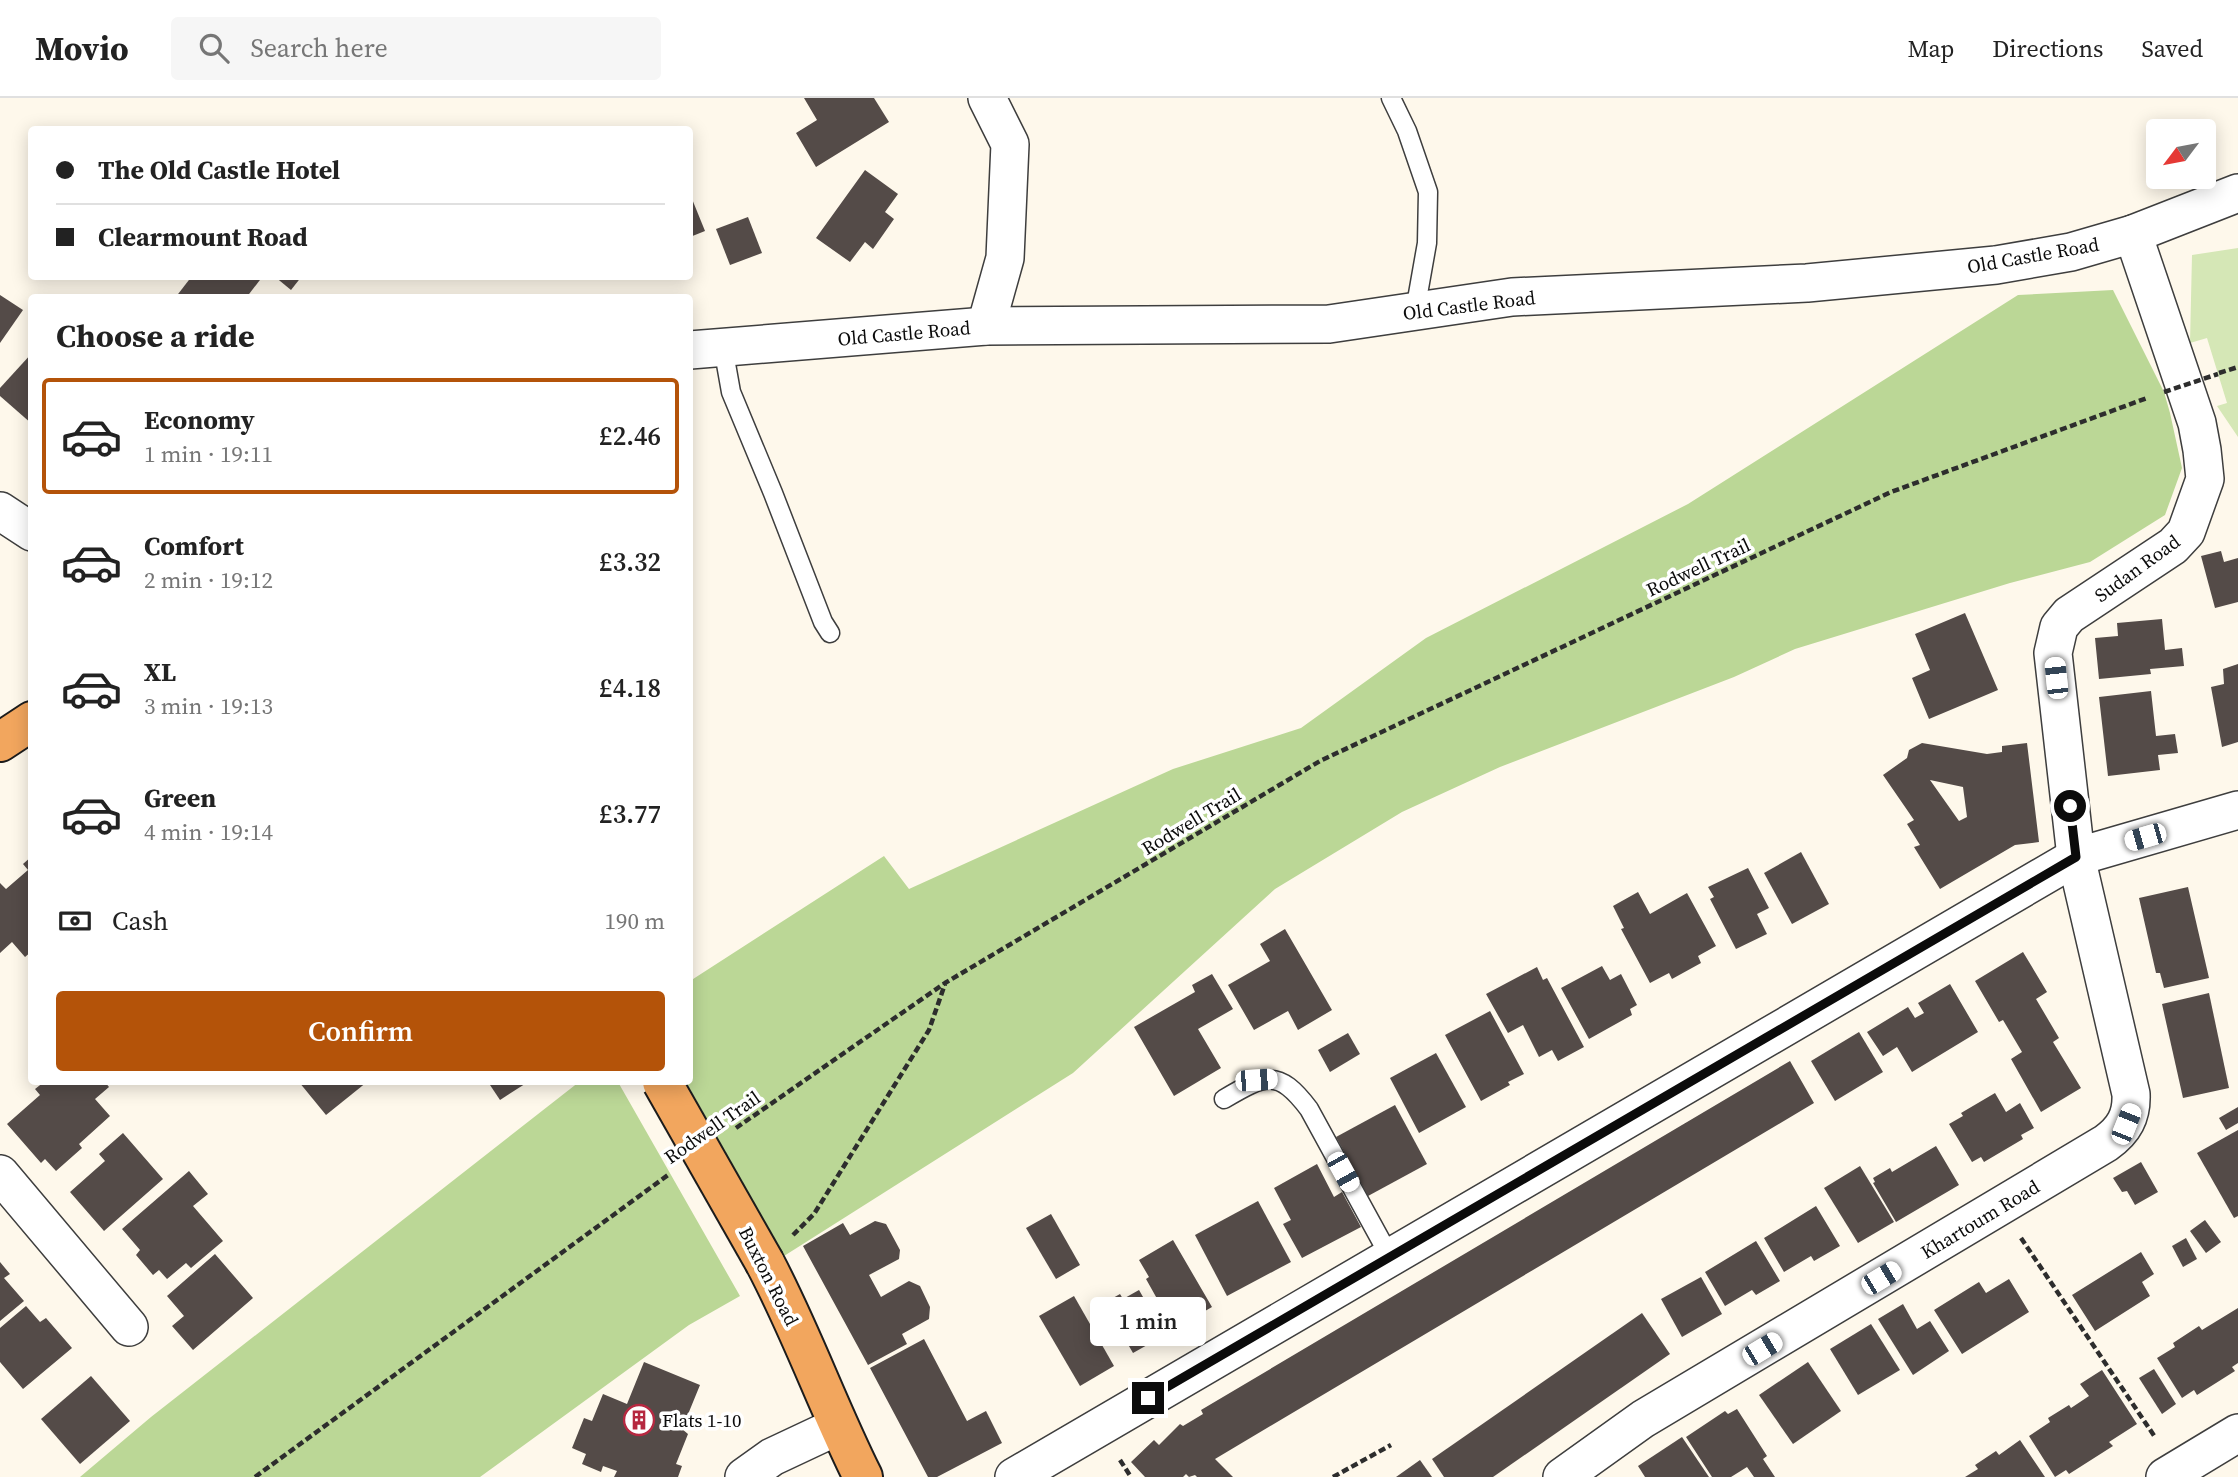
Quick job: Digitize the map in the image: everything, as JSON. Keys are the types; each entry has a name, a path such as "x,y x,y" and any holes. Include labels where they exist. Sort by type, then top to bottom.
{"highway":[{"name":"Buxton Road","path":"664,1085 767,1268 863,1477"}],"street":[{"path":"986,326 1004,258 1010,144 987,98"},
{"name":"Old Castle Road","path":"706,348 986,326 1329,324 1512,297 1807,283 1996,265 2071,252 2133,234 2238,193"},
{"name":"Sudan Road","path":"2076,857 2053,653 2059,627 2069,615 2173,547 2186,532 2194,516 2206,479 2197,423 2133,234"},
{"path":"0,511 28,529"},
{"path":"1014,1477 2076,857 2238,810"},
{"name":"Khartoum Road","path":"1562,1477 1643,1419 2001,1208 2117,1135 2126,1124 2132,1109 2131,1094 2076,857"},
{"path":"0,1174 129,1326"},
{"path":"744,1477 772,1457 838,1426"},
{"path":"2171,1473 2238,1433"}],"lane":[{"path":"1391,98 1407,131 1428,192 1427,243 1415,311"},
{"path":"706,348 731,392 774,492 823,622 830,632"},
{"path":"1224,1098 1256,1080 1275,1079 1294,1089 1309,1109 1390,1257"}],"path":[{"path":"2164,391 2238,367"},
{"name":"Rodwell Trail","path":"730,1132 945,983 1320,761 1891,492 2151,396"},
{"path":"767,1268 785,1242 814,1214 929,1030 945,983"},
{"name":"Rodwell Trail","path":"255,1477 673,1172"},
{"path":"2001,1208 2171,1473"},
{"path":"1333,1477 1391,1446"}],"green space":[{"path":"2238,248 2238,437 2217,406 2227,403 2207,338 2190,343 2192,255"},
{"path":"2113,290 2164,392 2170,413 2182,468 2165,515 2090,562 2010,583 1795,649 1734,677 1500,767 1402,812 1275,889 1073,1073 784,1256 688,1085 693,1085 693,979 884,856 909,889 1173,769 1301,728 1426,638 1688,504 2018,295"},
{"path":"575,1085 620,1085 740,1296 689,1325 480,1477 80,1477 151,1417"}],"building":[{"path":"804,98 874,98 889,122 816,167 796,133 817,120"},
{"path":"865,170 898,194 885,212 894,219 873,249 865,242 850,262 816,238"},
{"path":"693,201 705,231 693,236"},
{"path":"748,217 762,253 730,265 716,229"},
{"path":"189,280 260,280 249,294 178,294"},
{"path":"279,280 299,280 291,290"},
{"path":"0,295 23,310 0,343"},
{"path":"28,357 28,420 0,396 0,388"},
{"path":"2221,551 2224,562 2238,558 2238,602 2215,608 2201,556"},
{"path":"1965,613 1998,690 1929,719 1912,678 1930,670 1915,634"},
{"path":"2162,619 2165,650 2182,648 2184,666 2150,669 2151,674 2099,679 2095,638 2118,636 2117,623"},
{"path":"2238,664 2238,742 2222,747 2211,687 2224,684 2223,669"},
{"path":"2151,691 2156,736 2175,734 2178,753 2158,755 2160,770 2108,776 2099,697"},
{"path":"1922,743 1987,754 2002,752 2002,746 2027,743 2039,842 2015,845 1940,889 1914,847 1920,845 1907,824 1914,820 1883,775 1907,758 1909,750","holes":["1930,780 1963,787 1967,817 1959,821"]},
{"path":"1801,852 1829,904 1792,924 1764,873"},
{"path":"1748,868 1769,908 1757,914 1767,934 1736,949 1710,899 1714,897 1708,887"},
{"path":"28,870 28,954 25,957 12,942 0,953 0,883 6,889"},
{"path":"2188,887 2209,978 2164,988 2160,973 2156,973 2139,898"},
{"path":"1638,892 1650,914 1687,893 1716,946 1698,956 1701,963 1672,979 1669,973 1650,983 1621,929 1624,928 1613,906"},
{"path":"1285,929 1332,1010 1298,1030 1288,1011 1254,1030 1228,985 1270,961 1260,944"},
{"path":"2023,952 2047,992 2036,999 2059,1038 2053,1042 2081,1088 2041,1112 2011,1059 2022,1052 2003,1020 1999,1022 1975,981"},
{"path":"1602,966 1610,980 1621,974 1637,1005 1630,1009 1632,1015 1589,1039 1561,988"},
{"path":"1537,967 1543,980 1547,978 1584,1047 1558,1061 1552,1050 1539,1057 1523,1025 1508,1033 1486,994"},
{"path":"1212,974 1233,1009 1198,1029 1221,1068 1174,1096 1134,1027 1195,992 1192,985"},
{"path":"1950,984 1978,1032 1912,1072 1897,1047 1883,1056 1867,1032 1908,1007 1915,1018 1924,1013 1918,1003"},
{"path":"2209,993 2229,1088 2183,1098 2162,1004"},
{"path":"1490,1011 1524,1074 1481,1101 1445,1035"},
{"path":"1859,1032 1883,1072 1835,1101 1811,1061"},
{"path":"1348,1033 1360,1054 1330,1072 1318,1050"},
{"path":"1436,1053 1466,1107 1419,1133 1390,1078"},
{"path":"1790,1061 1814,1103 1215,1459 1233,1477 1189,1477 1186,1474 1183,1477 1145,1477 1131,1462 1154,1440 1159,1445 1180,1424 1183,1426 1203,1414 1201,1410"},
{"path":"40,1085 109,1087 95,1099 110,1116 79,1144 82,1148 56,1171 45,1159 41,1163 7,1124 40,1095 35,1089"},
{"path":"301,1085 363,1085 326,1115"},
{"path":"490,1085 523,1085 500,1100"},
{"path":"1995,1093 2006,1112 2020,1103 2034,1128 2021,1135 2023,1139 1984,1162 1981,1157 1972,1162 1949,1124 1963,1116 1961,1113"},
{"path":"1395,1105 1427,1164 1368,1196 1336,1137"},
{"path":"2238,1107 2238,1123 2226,1130 2219,1118"},
{"path":"2238,1130 2238,1216 2234,1218 2197,1153"},
{"path":"123,1133 163,1179 104,1231 70,1192 105,1161 99,1154"},
{"path":"1936,1146 1959,1185 1896,1222 1873,1183 1873,1178 1890,1168 1892,1172"},
{"path":"2141,1162 2158,1192 2135,1205 2127,1191 2122,1192 2113,1178"},
{"path":"1317,1164 1334,1197 1342,1192 1361,1227 1302,1258 1283,1224 1291,1220 1274,1188"},
{"path":"1860,1166 1894,1222 1858,1243 1824,1188"},
{"path":"189,1171 208,1194 193,1206 223,1241 191,1268 186,1263 167,1279 159,1270 153,1275 136,1255 140,1250 122,1229"},
{"path":"1258,1201 1291,1262 1227,1296 1195,1235"},
{"path":"1816,1206 1840,1246 1814,1261 1811,1256 1784,1272 1764,1238"},
{"path":"1051,1214 1080,1265 1056,1279 1026,1228"},
{"path":"2205,1220 2221,1242 2206,1253 2190,1231"},
{"path":"875,1221 886,1224 900,1250 899,1259 869,1275 881,1297 909,1281 920,1286 930,1307 929,1319 902,1334 907,1344 868,1365 803,1246 843,1223 850,1235"},
{"path":"2186,1238 2197,1259 2183,1267 2172,1246"},
{"path":"1173,1240 1212,1307 1174,1329 1146,1279 1149,1277 1139,1260"},
{"path":"1756,1241 1780,1281 1756,1295 1752,1290 1725,1306 1705,1272"},
{"path":"2141,1252 2154,1274 2142,1282 2150,1296 2095,1331 2072,1295"},
{"path":"215,1254 253,1298 193,1350 172,1326 184,1316 167,1296"},
{"path":"0,1262 10,1274 4,1278 24,1301 0,1321"},
{"path":"1701,1277 1722,1314 1682,1337 1661,1299"},
{"path":"2009,1279 2029,1312 1962,1354 1934,1310 1979,1282 1986,1293"},
{"path":"1139,1290 1165,1335 1133,1353 1104,1303 1120,1294 1123,1299"},
{"path":"1074,1296 1114,1366 1080,1386 1039,1316"},
{"path":"1903,1304 1917,1329 1930,1321 1949,1351 1913,1375 1878,1319"},
{"path":"26,1306 40,1322 46,1318 72,1348 23,1389 0,1362 0,1328"},
{"path":"2238,1308 2238,1363 2232,1367 2235,1371 2197,1395 2194,1390 2182,1398 2157,1358 2175,1347 2173,1343 2199,1326 2202,1330"},
{"path":"1642,1313 1670,1354 1493,1477 1444,1477 1432,1459"},
{"path":"1871,1324 1900,1370 1858,1395 1830,1349"},
{"path":"924,1339 967,1421 986,1411 1002,1443 937,1477 928,1477 870,1368"},
{"name":"Flats 1-10","path":"644,1362 700,1385 682,1429 688,1434 676,1464 682,1466 678,1477 614,1477 617,1471 603,1466 601,1472 582,1464 586,1454 572,1448 584,1418 592,1421 603,1394 627,1404"},
{"path":"1808,1362 1841,1411 1793,1444 1759,1395"},
{"path":"2154,1369 2176,1404 2162,1414 2139,1378"},
{"path":"2102,1370 2137,1424 2109,1442 2113,1446 2069,1474 2066,1470 2055,1477 2029,1436 2050,1422 2048,1418 2089,1396 2080,1384"},
{"path":"91,1376 130,1421 80,1464 41,1419"},
{"path":"1737,1409 1767,1456 1763,1459 1775,1477 1754,1477 1747,1467 1731,1477 1712,1477 1686,1437 1725,1411 1728,1414"},
{"path":"1682,1437 1709,1477 1645,1477 1638,1466"},
{"path":"2020,1440 2045,1477 1965,1477 1978,1469 1975,1465 1996,1451 1999,1455"},
{"path":"1420,1460 1432,1477 1396,1477"}],"place":[{"name":"Flats 1-10","path":"639,1420"}],"route":[{"path":"1148,1398 2076,857 2070,806"}]}
